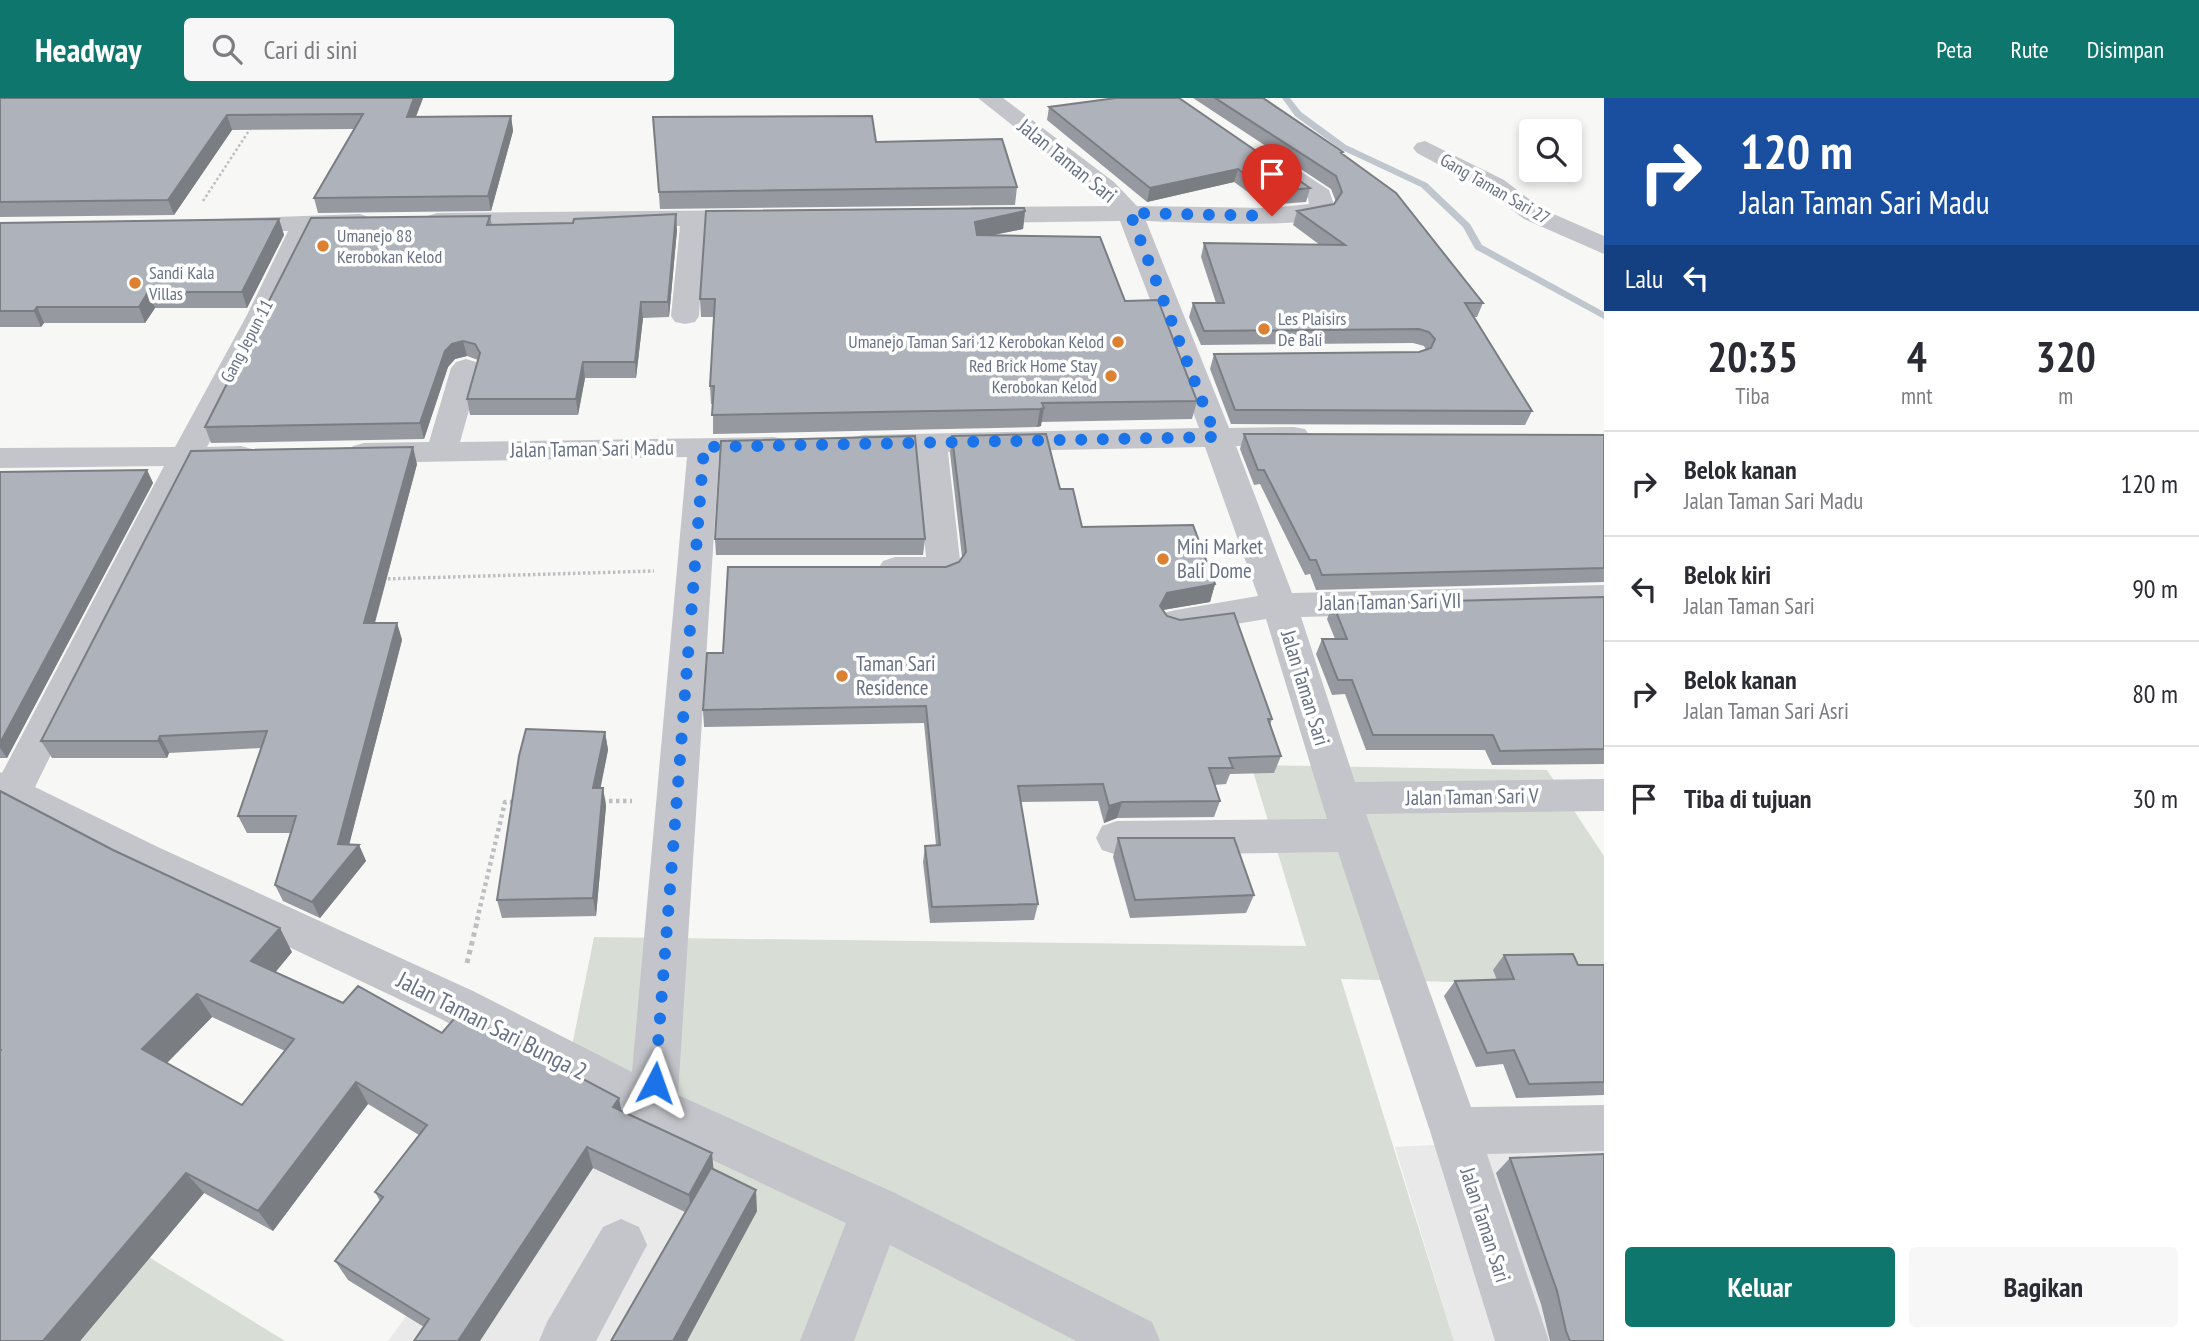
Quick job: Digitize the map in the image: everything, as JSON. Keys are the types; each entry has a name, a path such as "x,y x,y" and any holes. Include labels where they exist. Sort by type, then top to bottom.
{"street":[{"name":"Jalan Taman Sari","path":"989,98 1105,187 1130,213 1201,357 1216,437 1279,605 1346,816 1455,1130 1522,1341"},
{"name":"Gang Taman Sari 27","path":"1425,148 1494,185 1533,214 1604,246"},
{"path":"953,215 1130,213 1272,216 1318,211 1322,207 1320,195 1252,150"},
{"path":"416,222 789,217"},
{"path":"685,316 693,219"},
{"path":"187,225 388,222"},
{"name":"Gang Jepun 11","path":"6,791 261,315 305,223"},
{"path":"442,451 466,368"},
{"path":"837,445 1324,436"},
{"path":"861,569 944,569 931,443"},
{"name":"Jalan Taman Sari Madu","path":"334,454 797,445"},
{"path":"653,1108 677,801 708,570 704,447"},
{"path":"0,458 266,456"},
{"name":"Jalan Taman Sari VII","path":"1177,622 1279,605 1604,597"},
{"name":"Jalan Taman Sari Bunga 2","path":"6,791 145,860 457,1005 653,1108 877,1212 1133,1341"},
{"name":"Jalan Taman Sari V","path":"1117,838 1604,795"},
{"path":"1455,1130 1604,1128"},
{"path":"827,1341 877,1212"},
{"path":"566,1341 621,1245"}],"path":[{"path":"187,225 256,121"},
{"path":"377,579 708,570"},
{"path":"598,802 677,801"},
{"path":"457,1005 505,802 519,802"}],"shaded area":[{"path":"1251,765 1547,770 1604,856 1604,986 1341,979 1454,1341 660,1341 735,1212 560,1105 594,937 1306,946"},
{"path":"560,1105 735,1213 660,1341 388,1341"},
{"path":"1604,1136 1604,1341 1454,1341 1395,1147"},
{"path":"131,1246 285,1341 59,1341"}],"building":[{"path":"0,98 414,98 407,117 511,116 488,196 314,198 363,114 227,115 168,200 0,202"},
{"path":"1116,98 1179,98 1310,188 1269,192 1238,169 1150,188 1049,107"},
{"path":"1215,98 1263,98 1343,152 1341,153 1396,193 1483,303 1465,303 1532,411 1235,410 1214,354 1419,352 1431,348 1435,339 1429,332 1419,329 1204,331 1193,303 1224,303 1204,243 1345,245 1297,211 1334,204 1342,192 1336,176"},
{"path":"872,116 876,142 1002,139 1017,187 659,192 653,117"},
{"path":"1024,208 1025,211 975,222 977,235 1100,237 1125,301 1158,300 1197,401 1042,403 1044,408 1040,409 712,415 714,386 710,386 715,299 700,299 706,211"},
{"path":"676,214 668,302 641,302 635,362 583,362 576,399 467,399 480,353 475,344 463,341 452,344 445,351 420,423 205,427 311,218 490,216 487,225 573,223 574,219"},
{"path":"279,219 242,292 148,292 139,307 37,307 34,311 0,311 0,223"},
{"path":"1046,434 1060,489 1073,489 1082,527 1193,525 1215,584 1167,593 1160,606 1167,616 1180,620 1234,613 1272,719 1268,719 1281,756 1229,758 1233,768 1209,768 1220,801 1122,802 1109,806 1103,784 1018,786 1038,904 932,907 925,846 940,845 926,706 703,710 707,653 723,653 728,567 946,567 959,562 966,552 952,436"},
{"path":"1244,434 1604,435 1604,568 1322,575 1316,560 1310,560 1264,470 1258,470"},
{"path":"915,436 925,539 715,539 721,441"},
{"path":"413,447 364,623 397,623 338,844 359,845 312,902 275,885 296,816 238,816 267,731 160,736 158,741 41,741 191,451"},
{"path":"147,470 0,743 0,472"},
{"path":"1604,597 1604,749 1500,751 1493,735 1373,735 1352,680 1338,680 1322,639 1347,639 1333,604"},
{"path":"526,729 605,732 593,788 603,788 593,898 497,900 519,756"},
{"path":"0,791 113,850 280,928 251,961 343,1003 358,986 442,1033 459,1013 619,1098 613,1107 712,1153 689,1195 587,1147 458,1341 414,1341 429,1319 335,1261 383,1197 375,1192 427,1125 356,1082 258,1211 186,1173 43,1341 0,1341","holes":["197,994 294,1039 242,1105 142,1049"]},
{"path":"1118,838 1234,838 1254,895 1135,900"},
{"path":"1573,954 1578,965 1604,965 1604,1082 1529,1084 1514,1050 1487,1053 1455,981 1514,979 1504,955"},
{"path":"1604,1154 1604,1341 1570,1341 1557,1291 1510,1158"},
{"path":"711,1168 756,1190 673,1341 611,1341"}],"waterway":[{"path":"1286,98 1298,114 1343,147 1424,185 1467,226 1478,247 1604,316"}],"place":[{"name":"Umanejo 88 Kerobokan Kelod","path":"323,246"},
{"name":"Sandi Kala Villas","path":"135,283"},
{"name":"Les Plaisirs De Bali","path":"1264,329"},
{"name":"Umanejo Taman Sari 12 Kerobokan Kelod","path":"1118,342"},
{"name":"Red Brick Home Stay Kerobokan Kelod","path":"1111,376"},
{"name":"Mini Market Bali Dome","path":"1163,559"},
{"name":"Taman Sari Residence","path":"842,676"}],"route":[{"path":"655,1083 704,447 1216,437 1188,357 1130,213 1272,216"}]}
